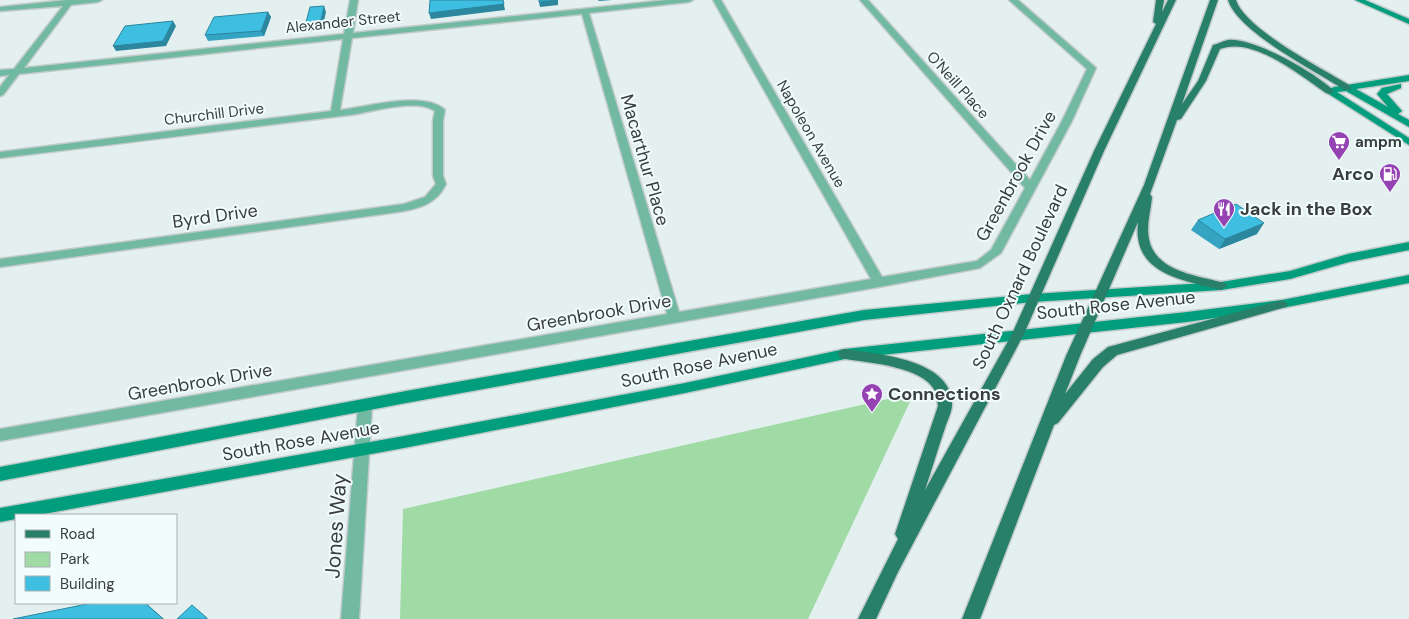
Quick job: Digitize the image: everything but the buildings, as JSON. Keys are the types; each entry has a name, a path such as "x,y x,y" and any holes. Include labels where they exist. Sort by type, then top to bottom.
{"main road":[{"path":"1155,35 1160,0"},
{"name":"South Oxnard Boulevard","path":"867,619 892,566 1018,334 1099,151 1172,0"},
{"path":"971,619 1087,326 1149,185 1214,0"},
{"path":"1232,0 1242,18 1255,30 1409,124"},
{"path":"1359,0 1409,22"},
{"path":"1168,131 1202,82 1216,47 1225,43 1248,45 1266,51 1409,142"},
{"path":"1329,91 1409,78"},
{"path":"1409,82 1385,90 1382,94 1392,107 1409,120"},
{"path":"1149,185 1143,236 1144,246 1148,255 1165,268 1178,274 1221,286"},
{"name":"South Rose Avenue","path":"0,474 406,397 864,315 1033,298 1221,286 1290,275 1348,258 1409,246"},
{"name":"South Rose Avenue","path":"0,515 685,388 845,354 1087,326 1186,317 1282,304 1409,279"},
{"path":"1046,429 1098,362 1113,351 1282,304"},
{"path":"845,354 899,363 914,368 931,378 941,388 945,406 892,566"}],"street":[{"path":"0,9 70,1 98,0"},
{"path":"335,114 354,0"},
{"name":"Alexander Street","path":"0,73 689,0"},
{"name":"Napoleon Avenue","path":"717,0 879,282"},
{"name":"O'Neill Place","path":"864,0 1031,188"},
{"name":"Greenbrook Drive","path":"0,435 971,267 990,258 996,252 1092,68 1013,0"},
{"path":"0,93 70,1"},
{"name":"Macarthur Place","path":"585,11 674,318"},
{"name":"Churchill Drive","path":"0,154 335,114 407,103 431,104 440,110 438,120 438,176 440,184 439,191 433,197"},
{"name":"Byrd Drive","path":"0,263 409,207 433,197"},
{"name":"Jones Way","path":"350,619 365,406"}],"green space":[{"path":"914,393 808,619 400,619 403,509"}],"place":[{"name":"ampm","path":"1339,161"},
{"name":"Arco","path":"1390,193"},
{"name":"Jack in the Box","path":"1224,228"},
{"name":"Connections","path":"872,413"}]}
